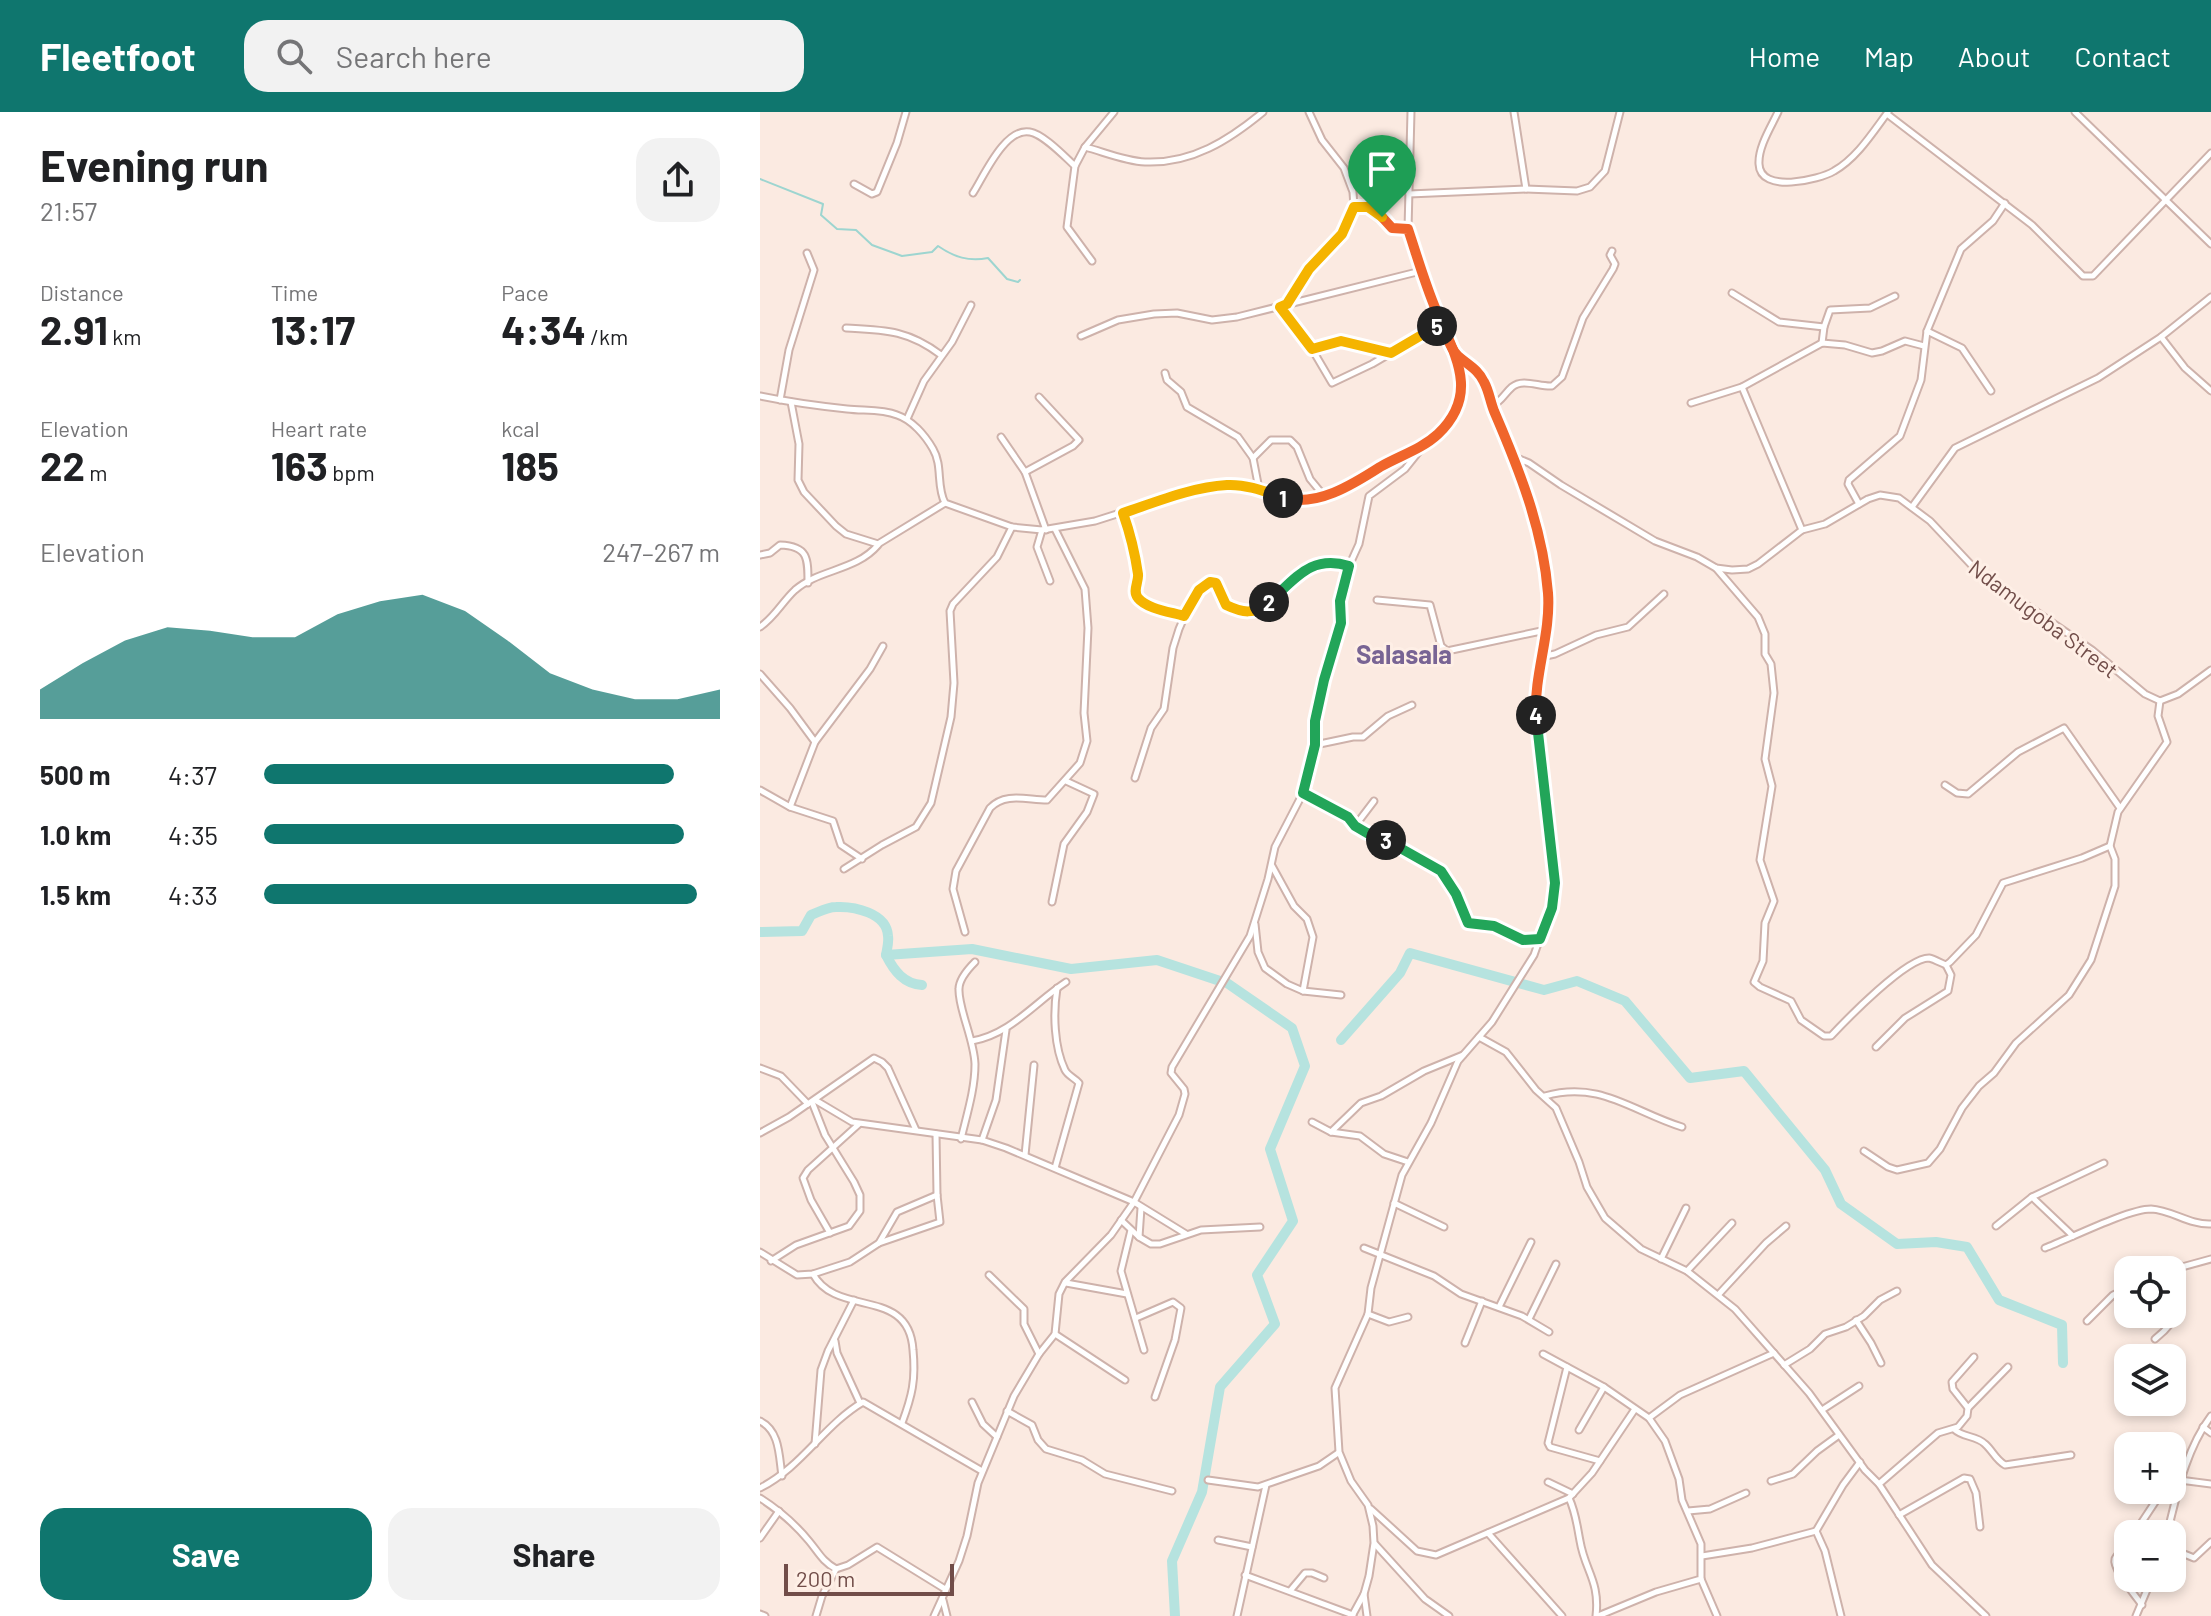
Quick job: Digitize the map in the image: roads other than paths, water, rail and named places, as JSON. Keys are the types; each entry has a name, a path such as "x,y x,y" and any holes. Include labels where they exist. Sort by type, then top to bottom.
{"street":[{"path":"854,184 872,194 877,192 906,112"},
{"path":"1092,261 1067,227 1075,166 1085,147 1114,112"},
{"path":"1085,147 1145,162 1184,158 1229,139 1263,112"},
{"path":"1287,304 1309,269 1342,234 1354,207 1353,192 1344,168 1322,140 1309,112"},
{"path":"945,503 1012,527 1044,530 1228,485 1298,501 1345,488 1425,444 1440,432 1452,417 1460,397 1462,377 1457,355 1421,271 1408,229 1411,112"},
{"path":"1514,112 1526,189"},
{"path":"1409,194 1526,189 1577,191 1590,187 1605,171 1620,112"},
{"path":"1778,112 1760,153 1761,172 1767,177 1786,183 1832,173 1855,153 1888,113 2036,228 2083,276 2093,276 2211,153"},
{"path":"2075,112 2211,244"},
{"path":"973,193 998,150 1022,132 1033,132 1075,166"},
{"path":"1859,504 1848,484 1849,480 1900,436 1921,380 1927,331 1961,249 1993,221 2005,203"},
{"path":"1354,207 1368,207 1396,230 1408,229"},
{"path":"1492,406 1502,401 1514,386 1527,382 1552,386 1562,377 1583,318 1615,264 1610,255 1612,251"},
{"path":"780,400 789,350 814,270 807,253"},
{"path":"1081,336 1118,320 1140,315 1166,312 1212,320 1280,307 1421,271"},
{"path":"1732,293 1779,322 1824,327"},
{"path":"1822,343 1830,310 1870,308 1895,296"},
{"path":"1912,507 1955,448 2098,378 2161,337 2211,297"},
{"path":"907,419 915,399 952,342 971,305"},
{"path":"1280,307 1312,349 1332,383 1442,323"},
{"path":"846,328 895,331 924,342 941,355"},
{"path":"1927,331 1962,348 1991,391"},
{"path":"2161,337 2185,368 2211,391"},
{"path":"1312,349 1341,341 1391,353"},
{"path":"1691,403 1742,387 1822,343 1845,345 1872,353 1905,341 1924,346"},
{"path":"1457,355 1479,373 1516,458 1546,569 1549,608 1536,704 1555,883 1552,908 1534,955 1514,990 1453,1070 1431,1123 1408,1162 1371,1288 1368,1314 1334,1394 1339,1452 1351,1481 1368,1505 1417,1551 1436,1555 1571,1496 1600,1461 1635,1409"},
{"path":"1165,373 1167,380 1181,392 1187,407 1232,432 1253,458 1260,490"},
{"path":"1742,387 1802,530"},
{"path":"760,396 896,414 907,419 933,447 940,463 940,489 945,503"},
{"path":"1025,472 1079,440 1039,397"},
{"path":"791,402 799,444 798,480 804,492 846,534 878,544"},
{"path":"1001,437 1025,472 1044,530 1037,547 1050,581"},
{"path":"1253,458 1271,440 1290,440 1297,447 1310,479 1324,496"},
{"path":"934,1616 959,1561 982,1471 1007,1411 1039,1354 1055,1334 1059,1294 1065,1282 1097,1252 1134,1202 1174,1127 1184,1089 1171,1073 1172,1067 1255,923 1275,847 1303,793 1315,745 1315,721 1324,680 1341,623 1340,601 1371,494 1393,481 1425,444"},
{"path":"1516,458 1655,541 1716,568 1751,606 1762,625 1774,693 1765,752 1772,786 1760,851 1761,867 1774,901 1765,923 1763,961 1756,984 1791,1001 1801,1020 1828,1037 1866,1000 1919,961 1932,958 1946,965 1951,975 1948,991 1905,1018 1876,1047"},
{"name":"Ndamugoba Street","path":"1716,568 1748,569 1802,530 1825,524 1880,495 1891,495 1930,521 1977,571 2092,650 2145,694 2160,701"},
{"path":"760,627 794,591 860,561 878,544 945,503"},
{"path":"1123,513 1138,573 1135,593 1138,598 1159,609 1184,616"},
{"path":"844,869 916,827 931,803 951,717 954,683 950,611 997,557 1012,527"},
{"path":"965,932 953,889 956,871 990,808 1007,798 1047,800 1066,781 1086,750 1084,702 1088,628 1082,580 1061,546 1055,529"},
{"path":"760,555 770,553 780,545 801,550 806,556 808,583"},
{"path":"1135,778 1151,728 1164,709 1173,648 1184,616 1192,599 1206,583 1216,583 1226,605 1252,612 1307,569 1332,562 1349,566"},
{"path":"1541,657 1555,654 1596,635 1628,627 1664,594"},
{"path":"1377,600 1430,605 1441,646 1447,651 1546,630"},
{"path":"790,807 815,742 870,669 883,646"},
{"path":"1864,1151 1897,1170 1928,1163 1979,1086 1994,1073 2016,1043 2069,995 2091,960 2115,886 2115,859 2110,846 2120,808 2167,742 2158,716 2160,701 2178,694 2211,670"},
{"path":"760,674 815,742"},
{"path":"1315,745 1363,737 1388,716 1412,705"},
{"path":"1945,785 1957,793 1968,794 2018,752 2064,728 2120,808"},
{"path":"1052,902 1064,844 1087,812 1094,794 1066,781"},
{"path":"760,790 790,807 833,821 841,845 862,859"},
{"path":"1303,793 1348,817 1355,826 1378,835 1441,871 1456,894 1468,923 1494,926 1523,940 1540,939"},
{"path":"1355,826 1374,801"},
{"path":"1946,965 1976,935 2003,883 2110,846"},
{"path":"1272,865 1294,906 1307,919 1313,937 1303,991"},
{"path":"1255,923 1258,952 1265,968 1303,991 1341,995"},
{"path":"961,1139 974,1078 972,1041 958,989 975,962"},
{"path":"972,1041 1006,1030 1066,982"},
{"path":"1055,1168 1079,1083 1066,1072 1057,1039 1054,1018 1057,988"},
{"path":"982,1140 996,1100 1006,1030"},
{"path":"1479,1037 1506,1052 1536,1090 1556,1108 1597,1208 1605,1218 1641,1249 1687,1271 1719,1294 1822,1410 1879,1484 1932,1565 1986,1616"},
{"path":"1331,1132 1361,1103 1381,1096 1449,1059 1464,1055"},
{"path":"760,1133 812,1102 874,1058 888,1068 916,1130"},
{"path":"1025,1155 1034,1065"},
{"path":"760,1068 781,1076 812,1102 860,1123 982,1140 1025,1155 1134,1202 1186,1234"},
{"path":"1545,1096 1566,1091 1608,1095 1664,1122 1682,1127"},
{"path":"771,1261 796,1245 849,1226 860,1211 861,1203 854,1182 817,1119 812,1102"},
{"path":"1312,1122 1331,1132 1360,1136 1384,1154 1408,1162"},
{"path":"830,1233 811,1200 803,1178 860,1123"},
{"path":"760,1252 797,1275 813,1274 850,1262 879,1243 940,1222 936,1134"},
{"path":"1996,1226 2032,1197 2104,1163"},
{"path":"879,1243 897,1212 937,1195"},
{"path":"2032,1197 2073,1236"},
{"path":"1394,1203 1444,1227"},
{"path":"1139,1237 1141,1207"},
{"path":"1661,1259 1686,1208"},
{"path":"2045,1248 2143,1210 2163,1211 2196,1223 2211,1224"},
{"path":"1121,1220 1151,1244 1218,1228 1260,1227"},
{"path":"1687,1271 1732,1223"},
{"path":"1719,1294 1786,1226"},
{"path":"1131,1230 1121,1271 1144,1350"},
{"path":"1499,1307 1531,1242"},
{"path":"1364,1248 1434,1276 1461,1294 1529,1319 1549,1332"},
{"path":"2186,1265 2211,1259"},
{"path":"1529,1319 1556,1264"},
{"path":"813,1274 826,1290 880,1306 894,1313 908,1329 913,1342 915,1382 902,1423"},
{"path":"989,1275 1024,1309 1024,1324 1039,1354"},
{"path":"1065,1282 1128,1294"},
{"path":"1784,1365 1810,1349 1825,1334 1846,1327 1880,1300 1897,1291"},
{"path":"2087,1321 2114,1295"},
{"path":"815,1445 821,1370 854,1300"},
{"path":"1465,1343 1482,1301"},
{"path":"1136,1318 1173,1302 1181,1308 1175,1340 1155,1397"},
{"path":"1368,1314 1389,1322 1408,1317"},
{"path":"1856,1320 1881,1363"},
{"path":"2155,1339 2167,1328"},
{"path":"1055,1334 1125,1380"},
{"path":"834,1339 837,1353 860,1403"},
{"path":"1649,1418 1680,1395 1774,1353"},
{"path":"1543,1354 1604,1387 1649,1418 1665,1441 1679,1479 1682,1500 1701,1544 1701,1579 1717,1616"},
{"path":"1968,1408 1953,1389 1952,1382 1974,1357"},
{"path":"1567,1367 1548,1443 1550,1447 1600,1461"},
{"path":"1879,1484 1932,1437 1954,1429 1967,1416 1968,1408 2008,1367"},
{"path":"1822,1410 1859,1386"},
{"path":"1579,1430 1604,1387"},
{"path":"760,1488 782,1476 860,1403 865,1402 982,1471"},
{"path":"972,1402 983,1424 997,1437"},
{"path":"1007,1411 1032,1425 1046,1449 1082,1460 1105,1474 1172,1491"},
{"path":"2186,1468 2203,1427 2211,1416"},
{"path":"760,1421 771,1428 774,1435 782,1476"},
{"path":"2203,1427 2211,1433"},
{"path":"1954,1429 1964,1437 1977,1438 1985,1443 1996,1459 2005,1465 2071,1455"},
{"path":"1771,1481 1793,1474 1839,1435"},
{"path":"1208,1480 1247,1486 1266,1485 1319,1466 1339,1452"},
{"path":"1702,1556 1752,1548 1816,1531 1860,1462"},
{"path":"1899,1515 1964,1478 1970,1479 1977,1498 1980,1527"},
{"path":"2186,1481 2211,1484"},
{"path":"1548,1482 1571,1496 1580,1543 1598,1596 1597,1616 1656,1592 1701,1579"},
{"path":"1237,1616 1266,1485"},
{"path":"1688,1511 1710,1509 1746,1493"},
{"path":"760,1498 779,1511 810,1542 820,1559 836,1569"},
{"path":"1245,1575 1352,1616 1364,1594 1374,1543 1368,1505"},
{"path":"760,1538 779,1511"},
{"path":"1816,1531 1825,1551 1841,1616"},
{"path":"1488,1533 1562,1616"},
{"path":"1218,1540 1252,1547"},
{"path":"2186,1555 2194,1558 2211,1542"},
{"path":"1374,1543 1418,1592 1449,1616"},
{"path":"816,1616 836,1569 877,1547 945,1589"},
{"path":"1290,1591 1305,1573 1324,1578"},
{"path":"2129,1592 2140,1612"},
{"path":"2140,1612 2147,1592"},
{"path":"1364,1594 1367,1616"},
{"path":"943,1599 947,1616"}],"waterway":[{"path":"760,179 823,204 821,215 837,229 856,230 872,245 902,256 932,252 938,246 962,258 988,258 1007,279 1020,280"},
{"path":"760,932 802,931 811,915 829,908 843,907 868,912 886,928 886,955 896,971 910,982 922,985"},
{"path":"886,955 972,949 1071,969 1157,960 1220,981"},
{"path":"1341,1040 1400,973 1410,953 1544,990 1577,981 1625,1001 1690,1078 1744,1071 1825,1170 1841,1204 1897,1244 1936,1242 1967,1247 1999,1300 2062,1325 2063,1363"},
{"path":"1175,1616 1172,1561 1202,1492 1220,1387 1275,1324 1257,1275 1293,1221 1270,1149 1305,1066 1292,1028 1227,983"}],"district":[{"name":"Salasala","path":"1404,653"}]}
